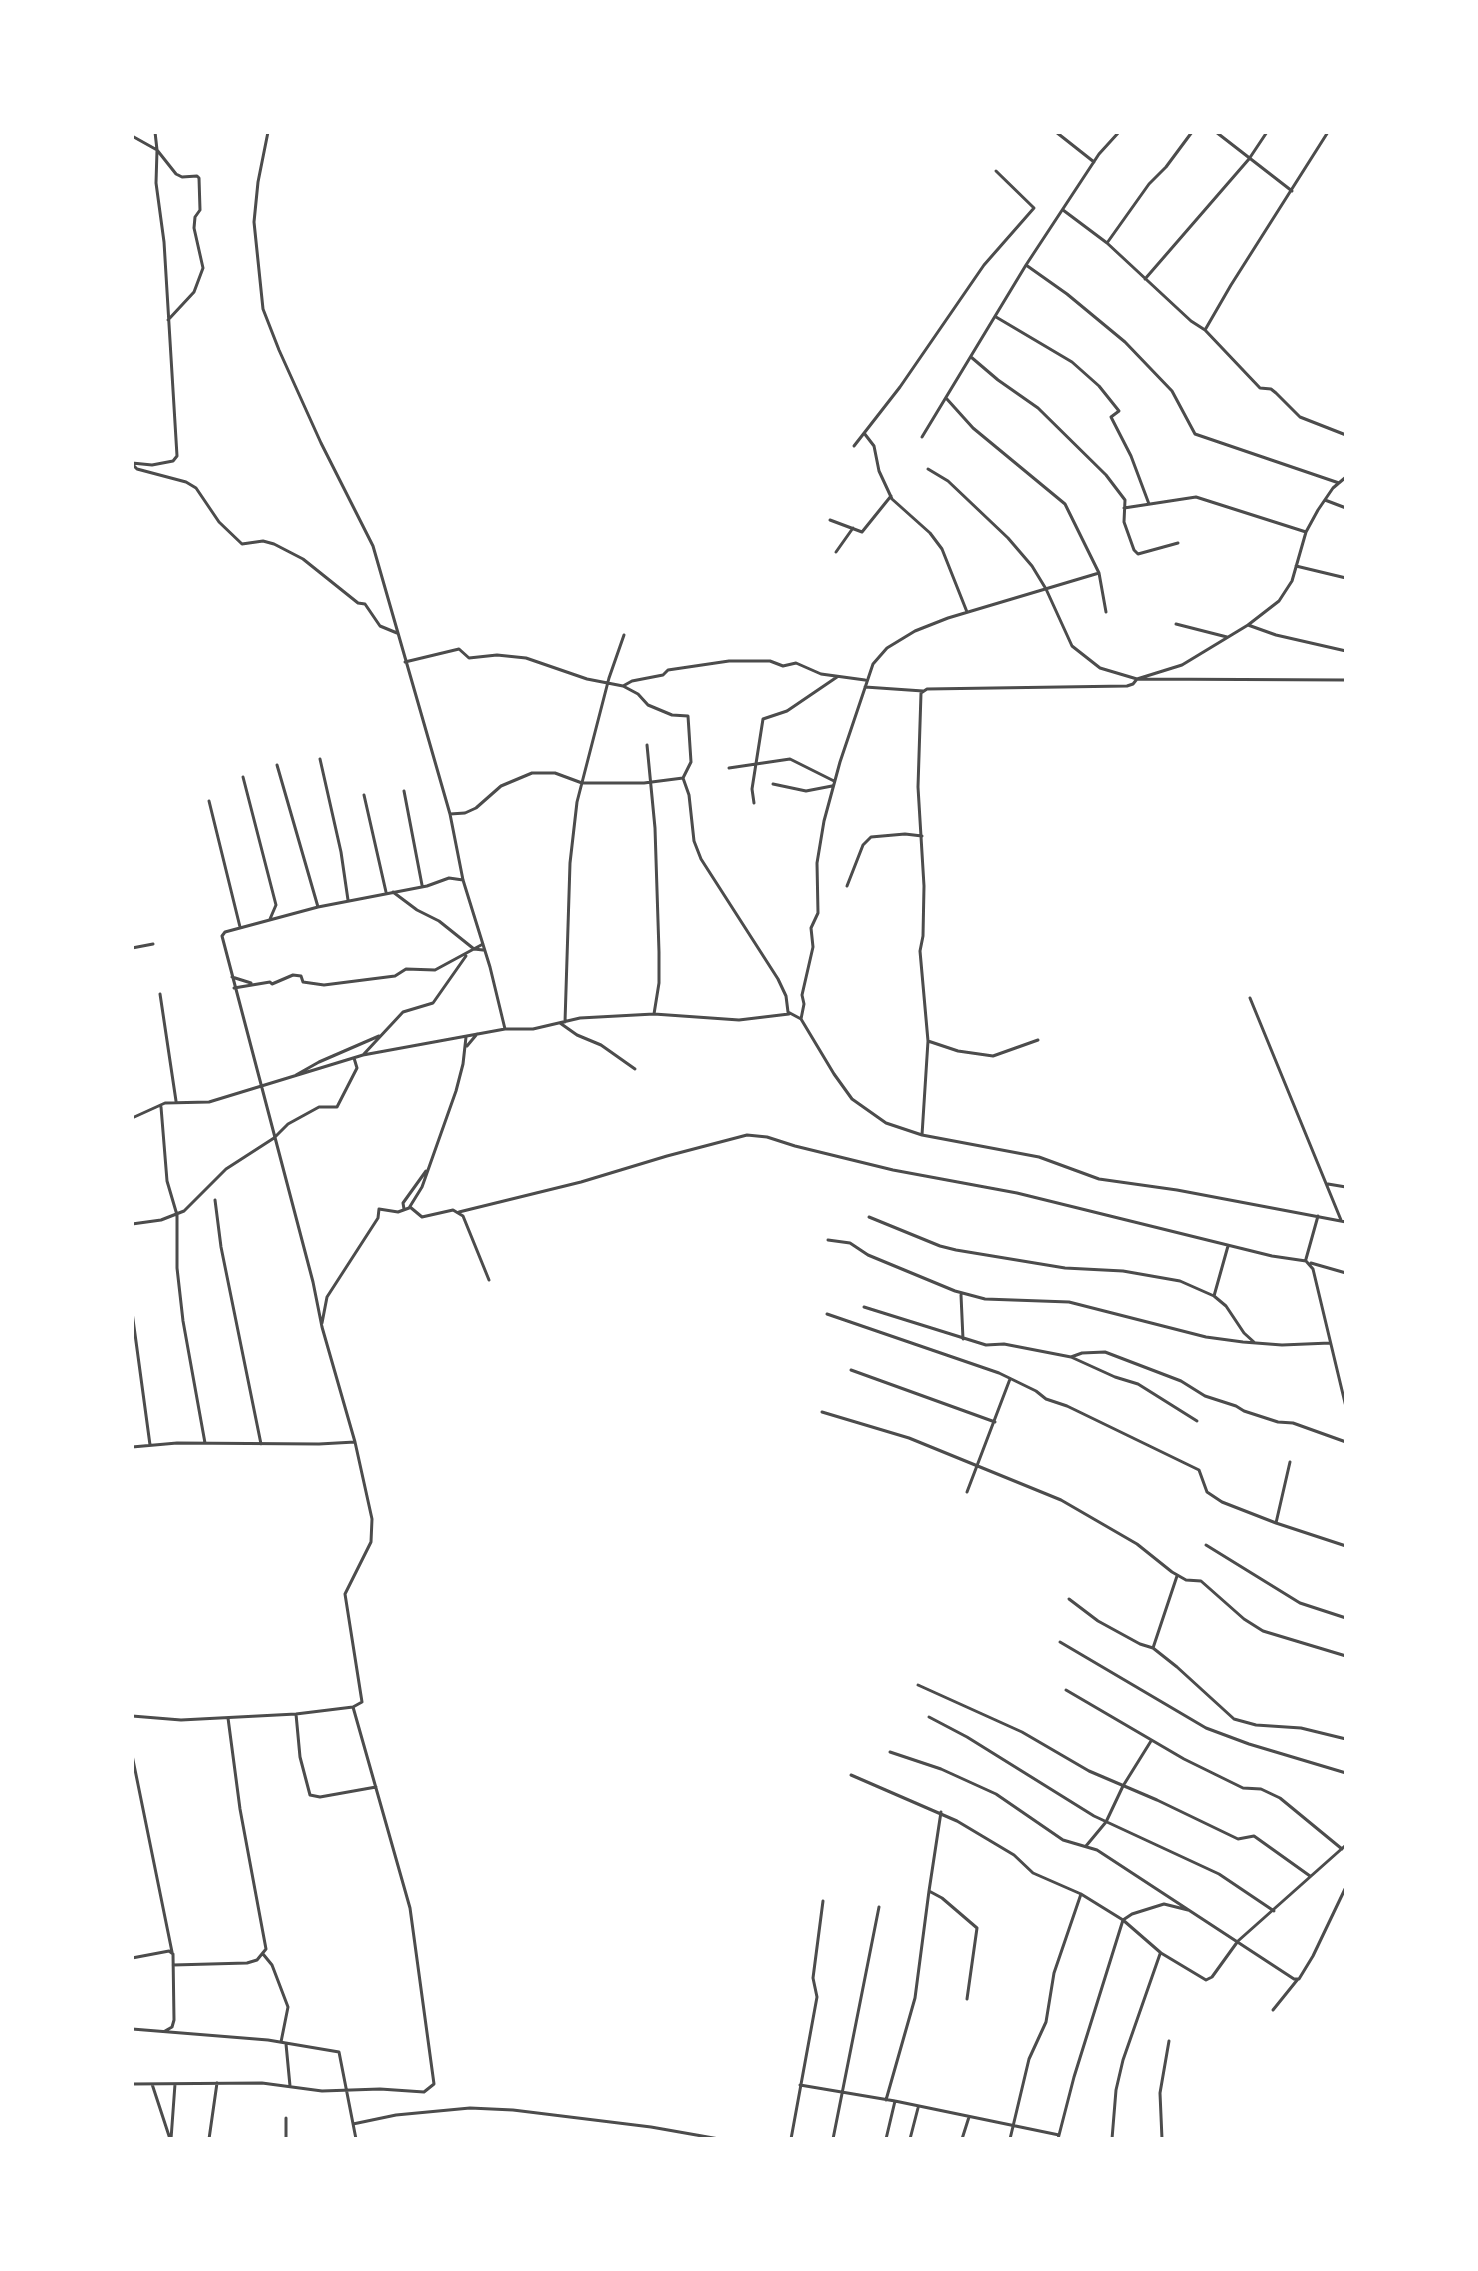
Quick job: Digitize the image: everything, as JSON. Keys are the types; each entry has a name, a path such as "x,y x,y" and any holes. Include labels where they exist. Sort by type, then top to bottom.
{"street":[{"path":"132,464 152,465 173,461 177,456 164,242 156,183 155,132"},
{"path":"268,132 254,222 263,309 321,443 373,546 450,814 463,880 505,1029"},
{"path":"1056,132 1094,162"},
{"path":"922,437 1026,265 1094,162 1119,132"},
{"path":"1107,243 1149,184 1192,132"},
{"path":"1216,132 1292,191"},
{"path":"1145,279 1249,159 1267,132"},
{"path":"1205,330 1328,132"},
{"path":"132,136 157,150 176,174 199,178 200,210 194,224 203,268 194,292 168,320"},
{"path":"854,446 900,387 984,265 1034,208 996,171"},
{"path":"1063,210 1107,243 1191,321 1205,330 1260,388 1271,389 1300,417 1346,435"},
{"path":"1026,265 1125,342 1172,391 1195,434 1339,483"},
{"path":"996,317 1072,362 1099,386 1119,411 1111,417 1131,456 1149,504"},
{"path":"971,357 1038,408 1106,475 1125,500 1124,522 1138,554 1178,543"},
{"path":"946,398 973,428 1035,476 1065,504 1099,573 1106,612"},
{"path":"864,433 874,446 879,471 893,501 936,540 967,613"},
{"path":"132,464 137,469 186,482 196,488 219,522 242,544 270,543 303,559 358,603 365,604 380,626 397,633"},
{"path":"928,469 948,481 1008,538 1032,566 1046,589 1072,646 1100,668 1137,679 1346,680"},
{"path":"865,687 923,691 1127,686 1137,679 1182,665 1248,625 1279,601 1292,581 1306,532 1325,500 1346,477"},
{"path":"830,520 859,533 891,496"},
{"path":"1124,508 1196,497 1306,532"},
{"path":"1325,500 1346,508"},
{"path":"836,552 853,528"},
{"path":"1296,566 1346,578"},
{"path":"801,1019 802,995 813,947 811,928 818,913 817,863 833,783 873,664 894,642 915,631 1099,573"},
{"path":"1176,624 1227,637"},
{"path":"1248,625 1276,635 1346,651"},
{"path":"562,1022 572,835 607,684 624,635"},
{"path":"405,662 459,649 469,658 497,655 526,658 607,684 623,686 638,694 648,705 672,715 688,716 691,762 683,778 689,795 694,841 701,859 778,979 789,1014"},
{"path":"623,686 663,675 668,670 729,661 770,661 783,666 796,663 821,674 867,681"},
{"path":"754,803 752,789 763,719 787,711 839,676"},
{"path":"922,1135 928,1041 920,951 923,936 922,836 918,787 923,691"},
{"path":"647,745 659,952 659,983 654,1014"},
{"path":"320,759 341,852 348,902"},
{"path":"729,768 790,759 833,783"},
{"path":"277,765 318,907"},
{"path":"450,814 476,808 513,778 532,773 555,773 582,783 651,782 683,778"},
{"path":"243,777 276,905 270,919"},
{"path":"773,784 806,791 833,783"},
{"path":"404,791 423,886"},
{"path":"364,795 386,894"},
{"path":"209,801 240,927"},
{"path":"847,886 863,845 871,837 922,836"},
{"path":"132,1716 181,1720 296,1714 353,1707 362,1702 345,1594 368,1550 373,1527 355,1442 322,1327 313,1282 222,936 240,927 318,907 449,878 463,880"},
{"path":"393,892 417,910 439,921 474,949 485,951"},
{"path":"132,948 153,944"},
{"path":"234,988 272,984 293,975 301,976 303,982 320,985 395,976 406,969 438,969 483,944"},
{"path":"363,1055 403,1012 433,1003 468,953"},
{"path":"232,977 255,984"},
{"path":"160,994 176,1101"},
{"path":"1250,998 1344,1222"},
{"path":"132,1118 176,1101 202,1104 363,1055 478,1033 533,1029 602,1015 654,1014 739,1020 789,1014 801,1019 852,1099 894,1127 1039,1157 1099,1179 1177,1190 1344,1222"},
{"path":"562,1022 577,1035 601,1045 635,1069"},
{"path":"467,1046 478,1033"},
{"path":"296,1075 379,1036"},
{"path":"322,1327 327,1297 376,1221 379,1209 398,1212 410,1207 422,1187 456,1091 467,1046 466,1036"},
{"path":"928,1041 958,1051 993,1056 1038,1040"},
{"path":"132,1224 177,1215 226,1169 274,1138 288,1124 319,1107 337,1107 357,1068 354,1058"},
{"path":"161,1105 167,1181 177,1215 177,1268 183,1321 205,1443"},
{"path":"459,1212 581,1182 747,1135 767,1137 893,1170 1017,1193 1346,1273"},
{"path":"404,1209 403,1203 427,1169"},
{"path":"1328,1184 1346,1187"},
{"path":"215,1200 221,1247 261,1444"},
{"path":"410,1207 422,1217 453,1210 459,1212 467,1221 489,1280"},
{"path":"1318,1216 1308,1262 1346,1407"},
{"path":"869,1217 956,1250 1065,1268 1112,1270 1180,1281 1214,1296 1226,1306 1244,1333 1256,1344"},
{"path":"828,1240 850,1243 868,1255 961,1293 1003,1301 1069,1302 1206,1337 1256,1344 1330,1343"},
{"path":"1214,1296 1228,1246"},
{"path":"961,1293 963,1339"},
{"path":"864,1307 986,1345 1004,1344 1071,1357 1138,1384 1197,1421"},
{"path":"132,1312 150,1445"},
{"path":"827,1314 1010,1379 1046,1399 1067,1406 1181,1464 1199,1470 1212,1497 1276,1523 1346,1546"},
{"path":"1071,1357 1105,1352 1181,1381 1205,1396 1244,1411 1278,1422 1293,1423 1346,1442"},
{"path":"851,1370 995,1422"},
{"path":"1340,1382 1346,1378"},
{"path":"967,1492 1010,1379"},
{"path":"822,1412 909,1438 1061,1500 1137,1544 1177,1575 1186,1580 1201,1581 1244,1619 1263,1631 1346,1656"},
{"path":"132,1447 355,1442"},
{"path":"1276,1523 1290,1462"},
{"path":"1206,1545 1300,1603 1346,1618"},
{"path":"1153,1648 1177,1575"},
{"path":"1069,1599 1098,1621 1153,1648 1234,1719 1256,1725 1301,1728 1346,1739"},
{"path":"1060,1642 1206,1728 1346,1773"},
{"path":"918,1685 1014,1728 1089,1771 1238,1839 1254,1836 1310,1876"},
{"path":"1066,1690 1151,1741 1243,1788 1261,1789 1280,1798 1342,1849"},
{"path":"132,2084 262,2083 322,2091 424,2092 434,2084 410,1908 353,1707"},
{"path":"296,1714 300,1757 310,1795 320,1797 376,1787"},
{"path":"929,1717 1106,1822 1219,1874 1274,1911"},
{"path":"173,1965 247,1963 263,1954 266,1941 244,1838 228,1718"},
{"path":"1085,1847 1106,1822 1123,1786 1151,1741"},
{"path":"890,1752 941,1769 996,1794 1063,1840 1097,1850 1298,1979"},
{"path":"132,1755 135,1787 162,1893 172,1952 174,2020 172,2027 165,2031"},
{"path":"851,1775 941,1812 1014,1855 1033,1873 1061,1882 1123,1920 1161,1953 1208,1980 1238,1941 1346,1845"},
{"path":"886,2100 915,1998 941,1812"},
{"path":"1273,2010 1313,1956 1345,1889"},
{"path":"929,1891 977,1928 967,1999"},
{"path":"1010,2139 1029,2059 1046,2022 1054,1973 1081,1894"},
{"path":"791,2139 817,1997 813,1978 823,1901"},
{"path":"800,2085 895,2101 1059,2137 1123,1920 1164,1904 1192,1910"},
{"path":"833,2139 879,1907"},
{"path":"132,1958 172,1952"},
{"path":"1112,2139 1116,2090 1123,2060 1161,1953"},
{"path":"263,1954 272,1965 288,2007 284,2043 290,2086"},
{"path":"132,2029 284,2043 339,2052 356,2139"},
{"path":"1162,2139 1160,2093 1169,2041"},
{"path":"209,2139 217,2083"},
{"path":"152,2084 170,2139"},
{"path":"170,2139 175,2084"},
{"path":"886,2139 895,2101"},
{"path":"910,2139 918,2107"},
{"path":"353,2124 396,2115 470,2108 550,2113 719,2139"},
{"path":"962,2139 969,2117"},
{"path":"286,2118 286,2139"},
{"path":"687,2139 689,2132"}]}
